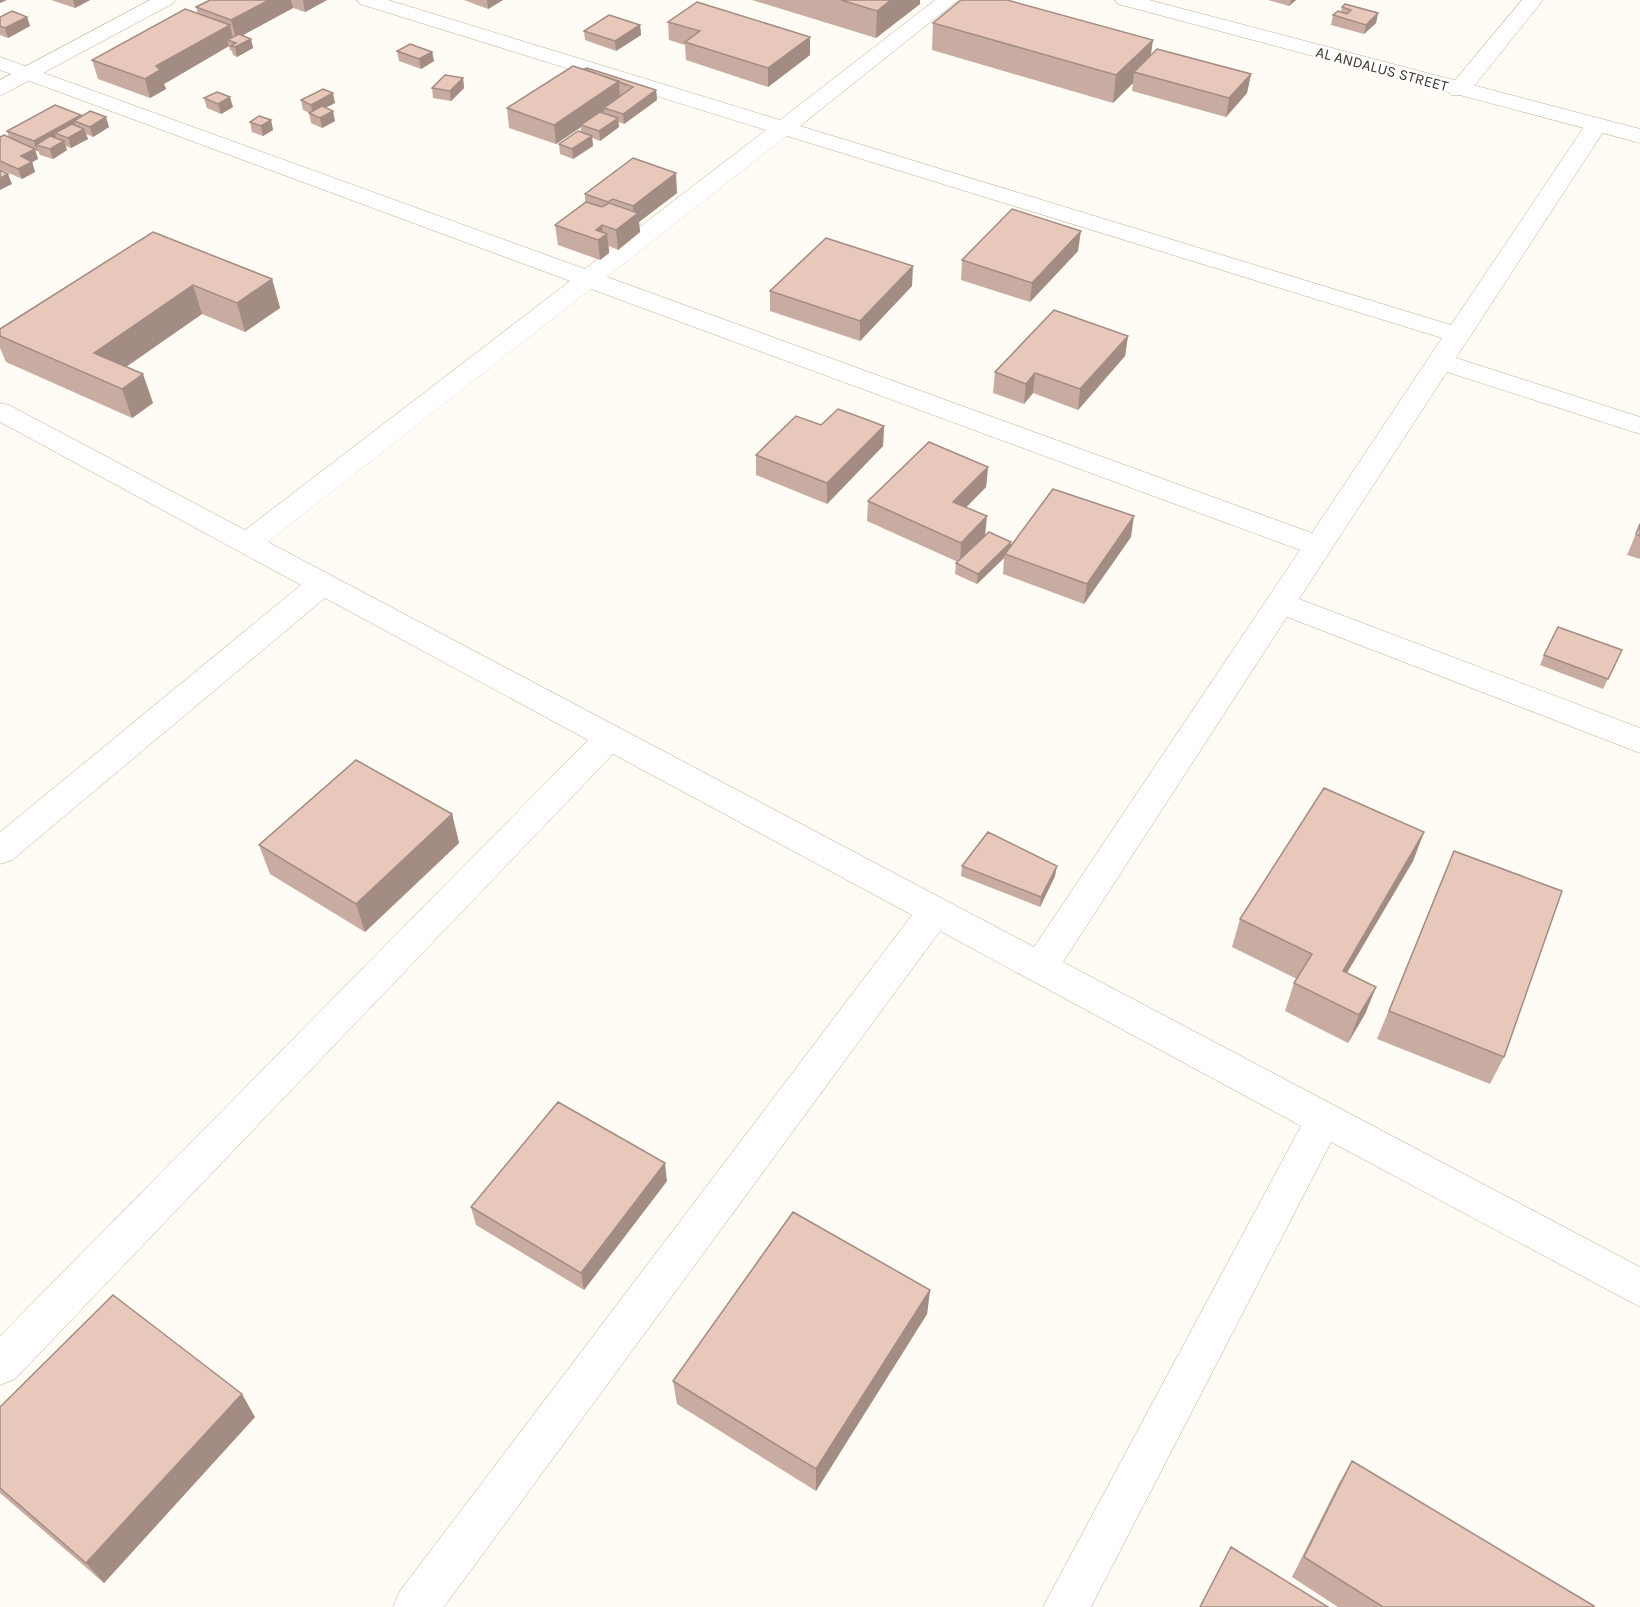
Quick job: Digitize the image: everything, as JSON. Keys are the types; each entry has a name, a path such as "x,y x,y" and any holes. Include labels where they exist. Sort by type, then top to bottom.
{"street":[{"path":"0,89 165,0"},
{"path":"367,0 1458,335"},
{"path":"247,543 948,0"},
{"name":"AL ANDALUS STREET","path":"1125,0 1640,136"},
{"path":"1459,90 1533,0"},
{"path":"0,63 1317,546"},
{"path":"1040,967 1596,126"},
{"path":"1440,361 1640,426"},
{"path":"0,411 1640,1288"},
{"path":"0,851 323,583"},
{"path":"1280,603 1640,741"},
{"path":"0,1365 610,737"},
{"path":"416,1607 935,911"},
{"path":"1066,1607 1324,1119"}],"building":[{"path":"210,0 269,0 231,20 196,7"},
{"path":"841,0 891,0 877,11"},
{"path":"961,0 1007,0 1153,40 1116,75 933,23"},
{"path":"697,2 810,37 768,68 685,42 700,31 668,22"},
{"path":"1345,4 1378,13 1366,25 1333,15 1338,11 1347,14 1351,10 1342,7"},
{"path":"185,9 230,25 156,66 160,70 145,79 92,60"},
{"path":"12,11 27,17 5,28 0,26 0,17"},
{"path":"609,15 640,25 615,41 584,31"},
{"path":"239,34 251,39 235,47 231,46 236,43 227,40"},
{"path":"410,44 432,52 419,59 397,51"},
{"path":"1157,49 1251,74 1229,98 1134,72"},
{"path":"573,66 619,81 554,125 507,108"},
{"path":"587,68 656,90 623,114 604,108 633,87 584,69"},
{"path":"445,75 463,78 450,91 432,88"},
{"path":"323,89 333,93 311,105 301,100"},
{"path":"217,92 230,97 218,104 204,98"},
{"path":"55,105 81,115 34,141 7,131"},
{"path":"322,106 333,111 320,118 309,113"},
{"path":"90,111 106,117 90,127 74,121"},
{"path":"600,112 618,118 599,131 581,125"},
{"path":"259,116 271,120 261,126 250,122"},
{"path":"72,124 84,129 68,138 55,133"},
{"path":"578,131 592,136 572,149 559,144"},
{"path":"4,135 35,149 21,156 32,162 18,169 0,161 0,137"},
{"path":"50,136 64,141 50,149 36,145"},
{"path":"633,158 676,173 633,206 613,199 608,202 585,194"},
{"path":"0,170 8,174 0,178"},
{"path":"586,202 602,207 609,203 638,213 616,230 602,225 596,230 607,234 598,240 555,225"},
{"path":"1012,209 1081,231 1032,283 962,260"},
{"path":"153,232 272,279 237,303 193,285 94,353 143,374 122,389 0,336 0,329"},
{"path":"826,238 913,266 860,321 770,291"},
{"path":"1054,310 1128,336 1080,389 1035,373 1026,384 995,372"},
{"path":"838,409 884,426 827,483 756,455 796,416 821,425"},
{"path":"929,442 988,467 953,502 987,516 961,543 868,501"},
{"path":"1053,489 1134,516 1087,584 1005,554"},
{"path":"1640,524 1640,536 1636,534"},
{"path":"989,532 1011,542 978,574 956,563"},
{"path":"1558,627 1622,650 1608,679 1544,655"},
{"path":"356,760 452,814 356,904 259,845"},
{"path":"1324,788 1424,832 1343,971 1376,987 1359,1015 1294,983 1312,954 1240,919"},
{"path":"988,832 1057,866 1041,897 962,866"},
{"path":"1454,851 1562,891 1504,1057 1389,1011"},
{"path":"558,1102 665,1163 581,1273 471,1207"},
{"path":"793,1212 930,1290 816,1469 673,1381"},
{"path":"113,1295 242,1394 86,1563 0,1488 0,1407"},
{"path":"1352,1461 1594,1607 1383,1607 1304,1557"},
{"path":"1231,1547 1328,1607 1200,1607"}]}
